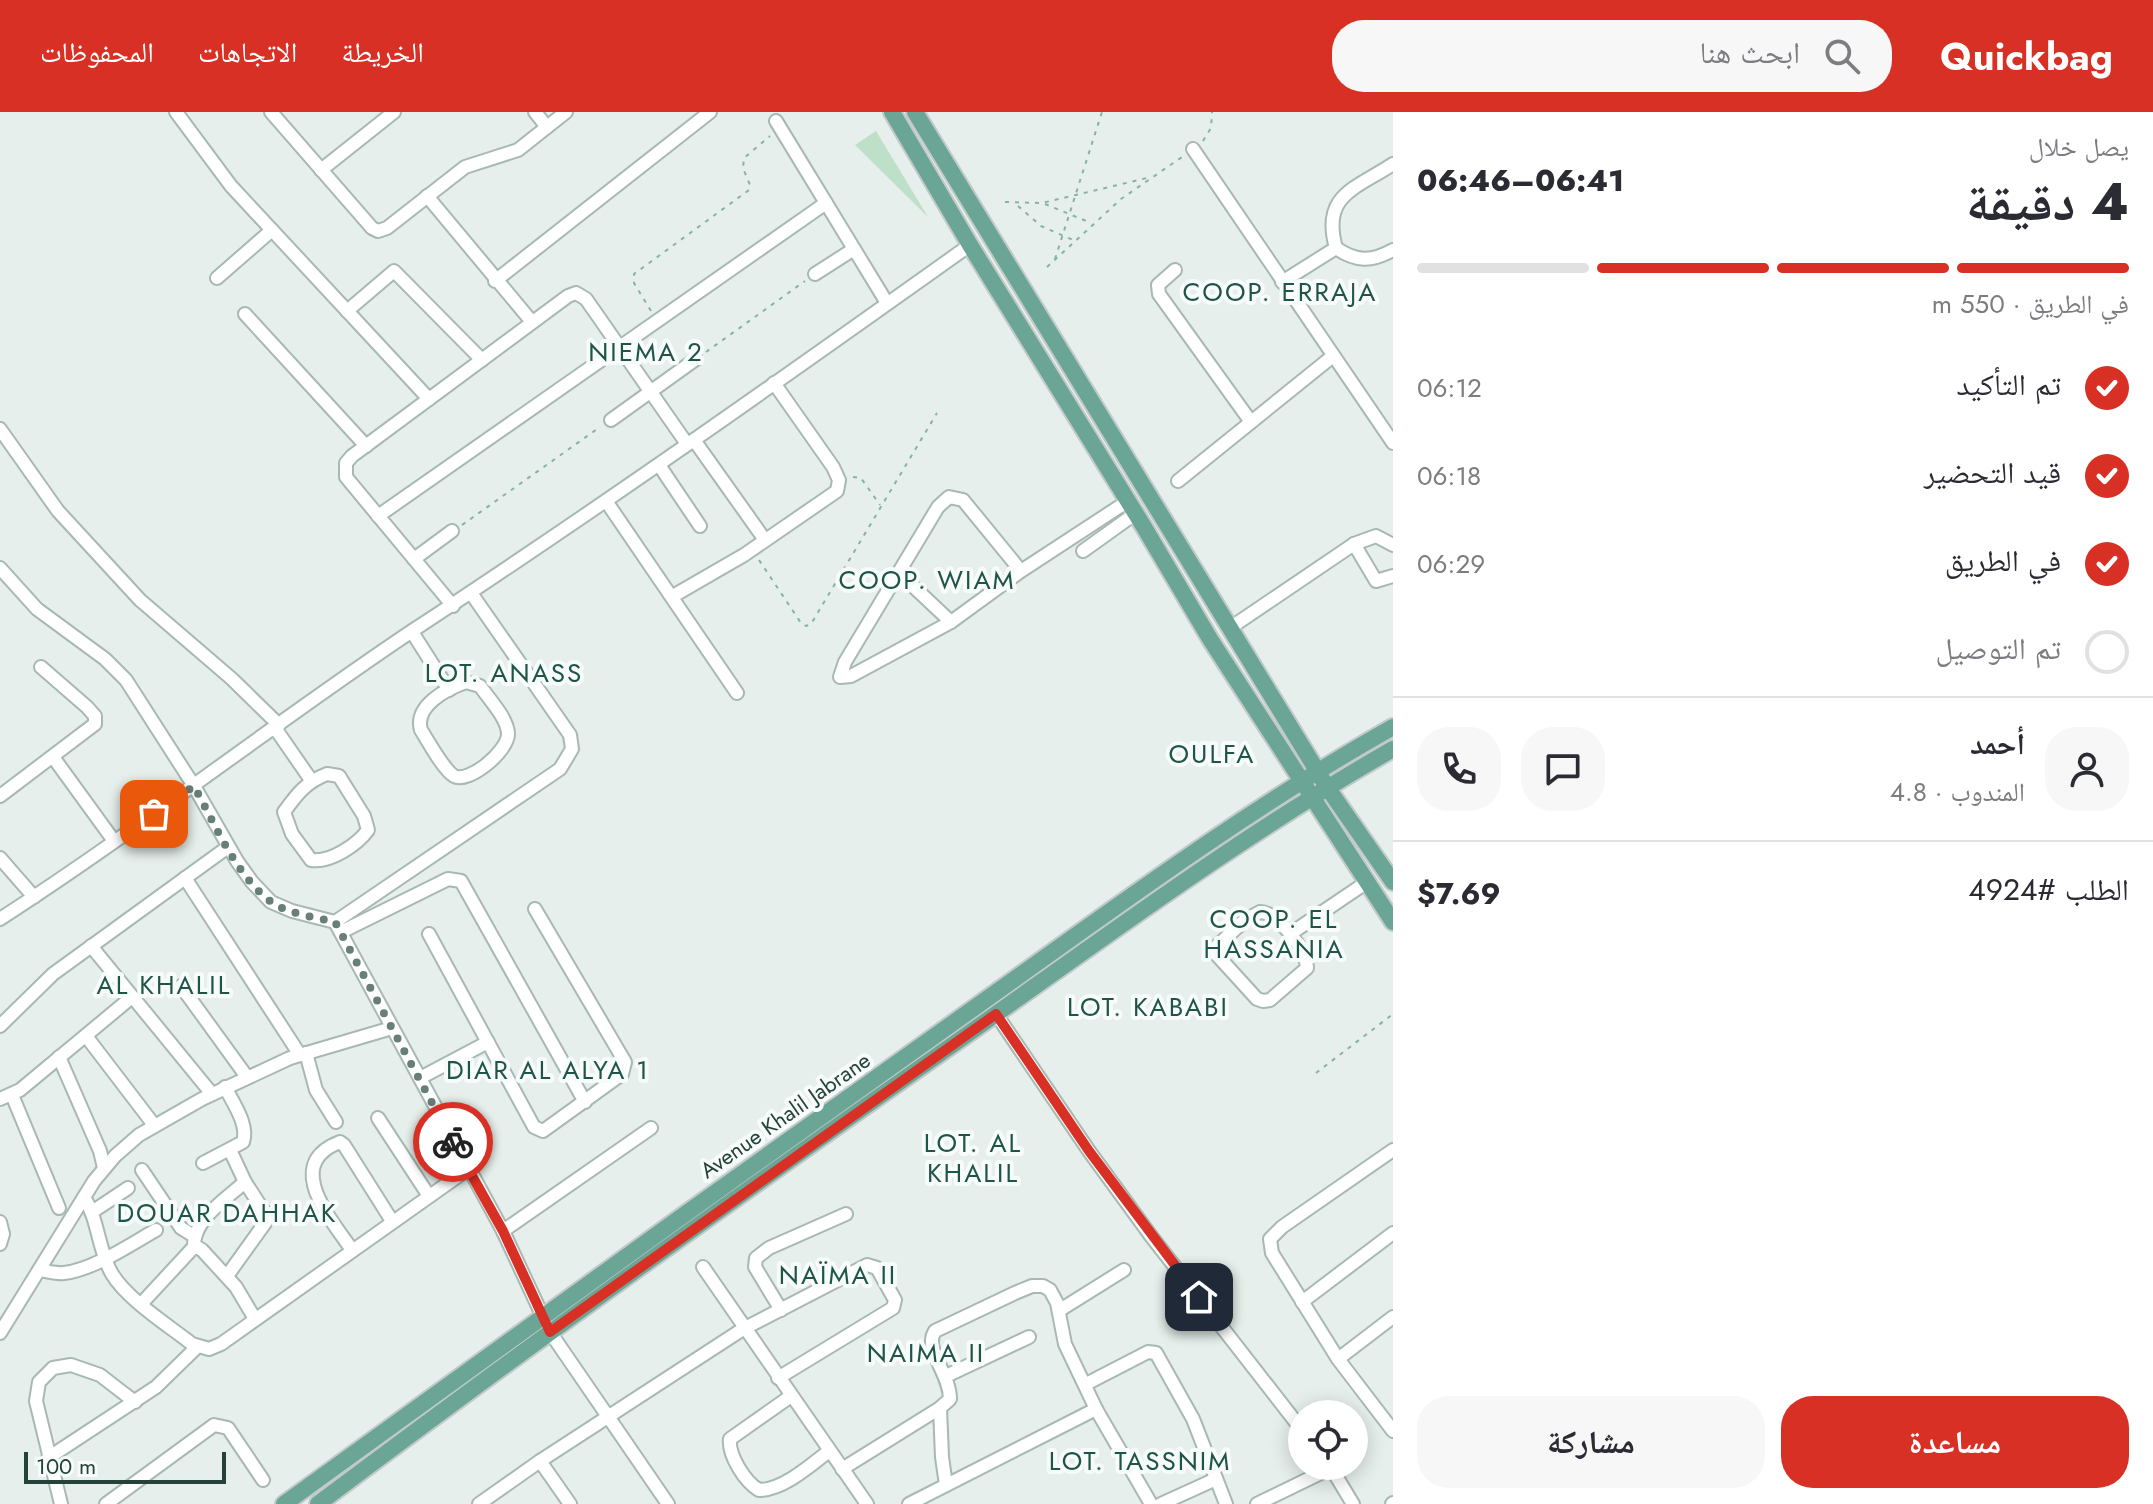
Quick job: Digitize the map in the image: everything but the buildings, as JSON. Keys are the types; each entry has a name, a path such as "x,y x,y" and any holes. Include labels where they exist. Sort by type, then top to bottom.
{"main road":[{"path":"892,112 1210,639 1393,922"},
{"path":"915,112 1316,770 1393,882"},
{"name":"Avenue Khalil Jabrane","path":"284,1504 541,1316 1301,780 1393,727"},
{"name":"Avenue Khalil Jabrane","path":"318,1504 550,1332 996,1014 1310,796 1393,749"}],"street":[{"path":"176,112 210,160 429,399"},
{"path":"271,112 372,228 378,231 387,228 465,167 510,154 566,112"},
{"path":"321,170 394,112"},
{"path":"535,112 547,127"},
{"path":"495,281 710,112"},
{"path":"779,124 887,303"},
{"path":"1193,149 1393,443"},
{"path":"1393,164 1334,205 1331,232 1336,248 1345,254 1367,260 1377,259 1393,250"},
{"path":"427,196 532,322"},
{"path":"378,516 826,203"},
{"path":"217,278 272,230"},
{"path":"0,919 412,632 659,465 970,245"},
{"path":"1282,282 1336,248"},
{"path":"815,274 854,249"},
{"path":"1175,270 1158,285 1159,294 1251,422"},
{"path":"347,311 394,271 482,360"},
{"path":"453,606 346,477 349,459 570,295 580,294 765,540"},
{"path":"245,314 366,446"},
{"path":"1178,481 1333,356"},
{"path":"611,420 696,359"},
{"path":"673,596 744,555 832,496 838,485 833,467 774,383"},
{"path":"0,429 58,511 140,600 232,679 277,727 311,780"},
{"path":"659,465 700,526"},
{"path":"1021,571 963,500 954,496 942,501 845,662 841,677 851,676 951,622 1021,571 1132,507"},
{"path":"606,501 737,693"},
{"path":"1083,551 1132,507"},
{"path":"414,559 452,531"},
{"path":"1230,628 1354,544 1376,536 1393,545"},
{"path":"1354,544 1376,581 1393,576"},
{"path":"0,568 37,609 105,659 126,680 252,882 271,902 338,927 503,1231 550,1332 668,1504"},
{"path":"899,573 951,622"},
{"path":"338,927 560,769 572,749 570,735 471,593"},
{"path":"412,632 449,690"},
{"path":"0,796 90,730 95,720 87,707 41,667"},
{"path":"466,682 480,686 508,730 503,751 462,778 450,773 418,723 424,707 449,690 466,682"},
{"path":"53,757 114,841"},
{"path":"327,774 339,776 364,816 368,830 360,840 320,862 311,860 292,834 284,812 311,780 327,774"},
{"path":"0,1026 53,974 228,847"},
{"path":"0,858 34,897"},
{"path":"185,878 303,1054 316,1090 336,1122"},
{"path":"338,927 448,879 461,881 585,1102"},
{"path":"1290,934 1367,882"},
{"path":"429,934 536,1129 547,1131 622,1074 625,1062 535,909"},
{"path":"1260,912 1269,913 1290,934 1307,962 1307,968 1270,1000 1257,999 1216,954 1216,947 1223,939 1260,912"},
{"path":"91,946 212,1094"},
{"path":"181,986 247,1077"},
{"path":"59,1208 6,1097 132,997"},
{"path":"996,1014 1151,1236 1288,1412"},
{"path":"0,1333 84,1197 104,1168 126,1145 154,1125 247,1077 303,1054 392,1028"},
{"path":"86,1036 154,1125"},
{"path":"420,1078 488,1042"},
{"path":"59,1057 100,1151 104,1168"},
{"path":"203,1163 243,1142 246,1132 225,1087"},
{"path":"378,1118 429,1196"},
{"path":"503,1231 651,1128"},
{"path":"352,1250 324,1209 311,1174 315,1161 334,1145 340,1142 344,1145 392,1221"},
{"path":"227,1276 267,1220 266,1212 245,1182 230,1150"},
{"path":"1393,1150 1282,1227 1270,1239 1272,1253 1338,1359 1393,1431"},
{"path":"84,1197 114,1276 197,1347 209,1349 221,1344 468,1169"},
{"path":"142,1170 181,1228 227,1276 255,1319"},
{"path":"142,1303 194,1242 202,1222 245,1182"},
{"path":"92,1212 128,1188"},
{"path":"781,1310 755,1267 756,1258 769,1248 846,1214"},
{"path":"0,1222 3,1234 0,1244"},
{"path":"39,1270 71,1272 105,1258 156,1230"},
{"path":"1302,1302 1393,1233"},
{"path":"479,1504 498,1499 540,1461 743,1329 867,1265 877,1268 895,1300 893,1308 778,1378"},
{"path":"703,1267 842,1469 861,1502"},
{"path":"1060,1310 1124,1270"},
{"path":"842,1469 950,1399 946,1376 931,1347 935,1331 1032,1286 1043,1286 1050,1290 1060,1310 1065,1344 1096,1409 1151,1504"},
{"path":"1338,1359 1393,1317"},
{"path":"946,1376 1029,1337"},
{"path":"48,1458 135,1402 176,1370 197,1347"},
{"path":"1086,1384 1148,1352 1156,1353 1193,1419 1226,1504"},
{"path":"61,1504 36,1396 39,1382 53,1368 64,1364 86,1369 114,1383 135,1402"},
{"path":"791,1396 730,1439 729,1447 749,1483 759,1490 770,1489 829,1451"},
{"path":"940,1408 946,1485"},
{"path":"909,1504 1096,1409"},
{"path":"106,1504 214,1425 228,1428 263,1480"},
{"path":"540,1461 570,1504"},
{"path":"1161,1504 1216,1479"},
{"path":"1257,1504 1304,1480"},
{"path":"1338,1480 1353,1504"}],"path":[{"path":"1054,262 1102,112"},
{"path":"1047,267 1092,223 1152,176 1193,149 1208,134 1212,112"},
{"path":"657,321 634,283 634,274 749,190 743,168 744,158 779,124"},
{"path":"1005,202 1042,203 1152,176"},
{"path":"1042,203 1092,223"},
{"path":"1015,204 1041,226 1074,240"},
{"path":"696,359 815,274"},
{"path":"759,560 801,623 809,625 937,413"},
{"path":"452,531 611,420"},
{"path":"838,485 858,476 882,508"},
{"path":"1316,1073 1393,1014"}],"green space":[{"path":"876,131 928,217 855,145"}],"way so far":[{"path":"154,814 194,786 237,861 271,902 335,922 453,1142"}],"district":[{"name":"COOP. ERRAJA","path":"1280,292"},
{"name":"NIEMA 2","path":"646,352"},
{"name":"COOP. WIAM","path":"927,580"},
{"name":"LOT. ANASS","path":"504,673"},
{"name":"OULFA","path":"1212,754"},
{"name":"COOP. EL HASSANIA","path":"1274,934"},
{"name":"AL KHALIL","path":"164,985"},
{"name":"LOT. KABABI","path":"1148,1007"},
{"name":"DIAR AL ALYA 1","path":"548,1070"},
{"name":"LOT. AL KHALIL","path":"973,1158"},
{"name":"DOUAR DAHHAK","path":"227,1213"},
{"name":"NAÏMA II","path":"838,1275"},
{"name":"NAIMA II","path":"926,1353"},
{"name":"LOT. TASSNIM","path":"1140,1461"}],"route":[{"path":"453,1142 503,1231 550,1332 996,1014 1089,1151 1199,1297"}]}
